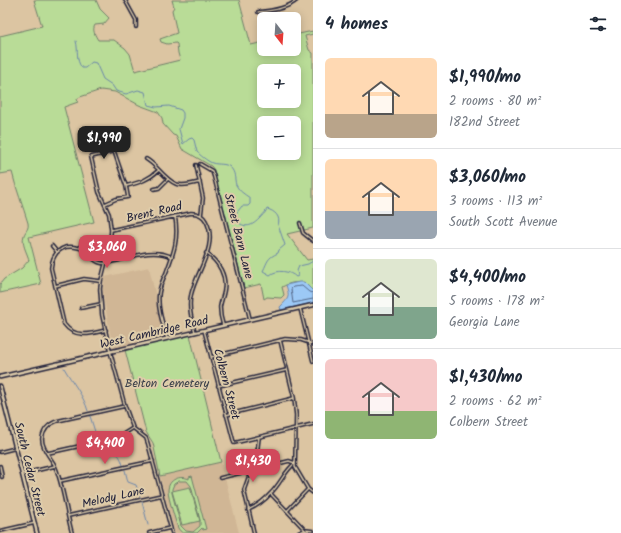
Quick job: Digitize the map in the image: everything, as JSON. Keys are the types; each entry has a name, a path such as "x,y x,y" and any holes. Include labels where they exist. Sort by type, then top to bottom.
{"street":[{"path":"124,0 136,20 136,27"},
{"path":"258,12 270,11 287,6 297,0"},
{"path":"105,204 116,199 128,197 126,186 114,151 91,157 100,192 110,218 111,230 110,250 101,281 101,304 110,351 125,406 134,428 146,438 172,533"},
{"path":"146,159 173,183 181,186 200,182"},
{"name":"Street Barn Lane","path":"200,164 212,171 214,177 250,319"},
{"path":"195,332 191,316 190,296 210,243 210,233 206,221 201,215 203,202 196,165"},
{"path":"126,186 144,181 159,170"},
{"path":"154,189 158,188 168,179"},
{"name":"Brent Road","path":"111,230 191,213 201,215"},
{"path":"167,338 159,305 159,295 176,245 177,236 175,216"},
{"path":"300,223 303,233 313,241"},
{"path":"80,248 83,240"},
{"path":"52,246 58,252"},
{"path":"106,330 88,334 79,334 68,329 64,324 51,268 52,259 58,252 68,247 80,248 88,252 95,261 101,263 149,252 162,253 172,257"},
{"path":"206,253 219,265 224,278 225,287 220,310 224,325"},
{"path":"55,286 84,279 101,281"},
{"path":"80,308 101,304"},
{"name":"West Cambridge Road","path":"0,376 313,305"},
{"path":"300,308 313,361"},
{"name":"Colbern Street","path":"204,330 234,443 259,436"},
{"path":"211,357 280,340 293,339 313,344"},
{"path":"280,340 294,398 296,428 295,467 308,489 313,493"},
{"path":"218,386 287,370"},
{"name":"South Cedar Street","path":"0,386 37,533"},
{"path":"226,415 294,398"},
{"path":"72,533 60,481 55,466 43,444 42,438 44,431 48,426 57,421 125,406"},
{"path":"254,533 244,490 257,454 259,436 313,424"},
{"path":"47,453 112,439 134,428"},
{"path":"0,452 16,448"},
{"path":"60,481 153,461"},
{"path":"220,478 289,461 295,463"},
{"path":"248,510 271,494 287,470 295,463"},
{"path":"0,466 2,477"},
{"path":"22,474 55,466"},
{"path":"287,511 308,489"},
{"path":"271,494 305,530 306,533"},
{"name":"Melody Lane","path":"68,516 162,495"},
{"path":"0,531 35,523"},
{"path":"149,533 170,528"},
{"path":"298,533 305,530 313,531"}],"shaded area":[{"path":"149,267 165,336 113,349 104,300 103,289 105,277"},
{"path":"221,462 239,533 175,533 160,476"}],"green space":[{"path":"34,0 96,0 100,9 109,18 104,24 95,25 94,27 98,40 114,40 125,48 130,54 135,71 180,60 177,44 167,44 161,42 160,39 177,33 172,10 174,7 172,0 239,0 251,45 257,44 257,56 301,56 301,34 313,31 313,34 305,36 309,50 313,53 313,228 287,234 307,260 313,259 313,291 302,283 291,283 282,287 284,295 281,298 267,297 264,299 261,284 244,288 214,170 211,166 182,149 176,136 173,135 163,124 162,118 158,112 139,105 115,92 101,90 80,97 77,99 78,102 64,107 94,222 29,237 41,284 0,293 0,284 4,279 22,268 29,260 23,242 28,223 12,172 0,174 0,36 42,26"},
{"name":"Belton Cemetery","path":"190,335 221,462 160,476 153,443 146,432 125,350"},
{"path":"192,476 206,529 203,530 202,528 197,533 181,532 177,525 168,494 172,481 178,478 189,479 189,477","holes":["179,481 187,481 191,486 200,520 200,526 193,532 186,531 181,526 172,493 174,484"]},
{"path":"190,487 200,521 182,525 172,491"}],"water":[{"path":"304,282 313,291 313,303 281,310 280,307 288,297 286,285"}],"waterway":[{"path":"76,41 78,58 82,68 85,68 92,62 96,63 103,79 112,85 116,91 126,94 138,90 145,92 148,105 156,107 169,106 181,110 183,113 183,118 179,129 183,144 192,138 194,140 197,152 204,158 212,163 230,167 234,173 237,187 250,198 250,204 248,206 242,206 234,216 234,219 247,226 256,222 267,209 273,211 277,215 279,219 278,225 285,245 279,250 278,253 270,258 263,271 270,275 280,271 287,272 296,277 298,276 297,271 299,266 313,261"},
{"path":"64,368 81,394 88,411"},
{"path":"90,416 97,438"},
{"path":"100,444 103,451 118,455 123,465"},
{"path":"125,470 128,482 136,485 140,497"},
{"path":"142,502 148,525"}]}
